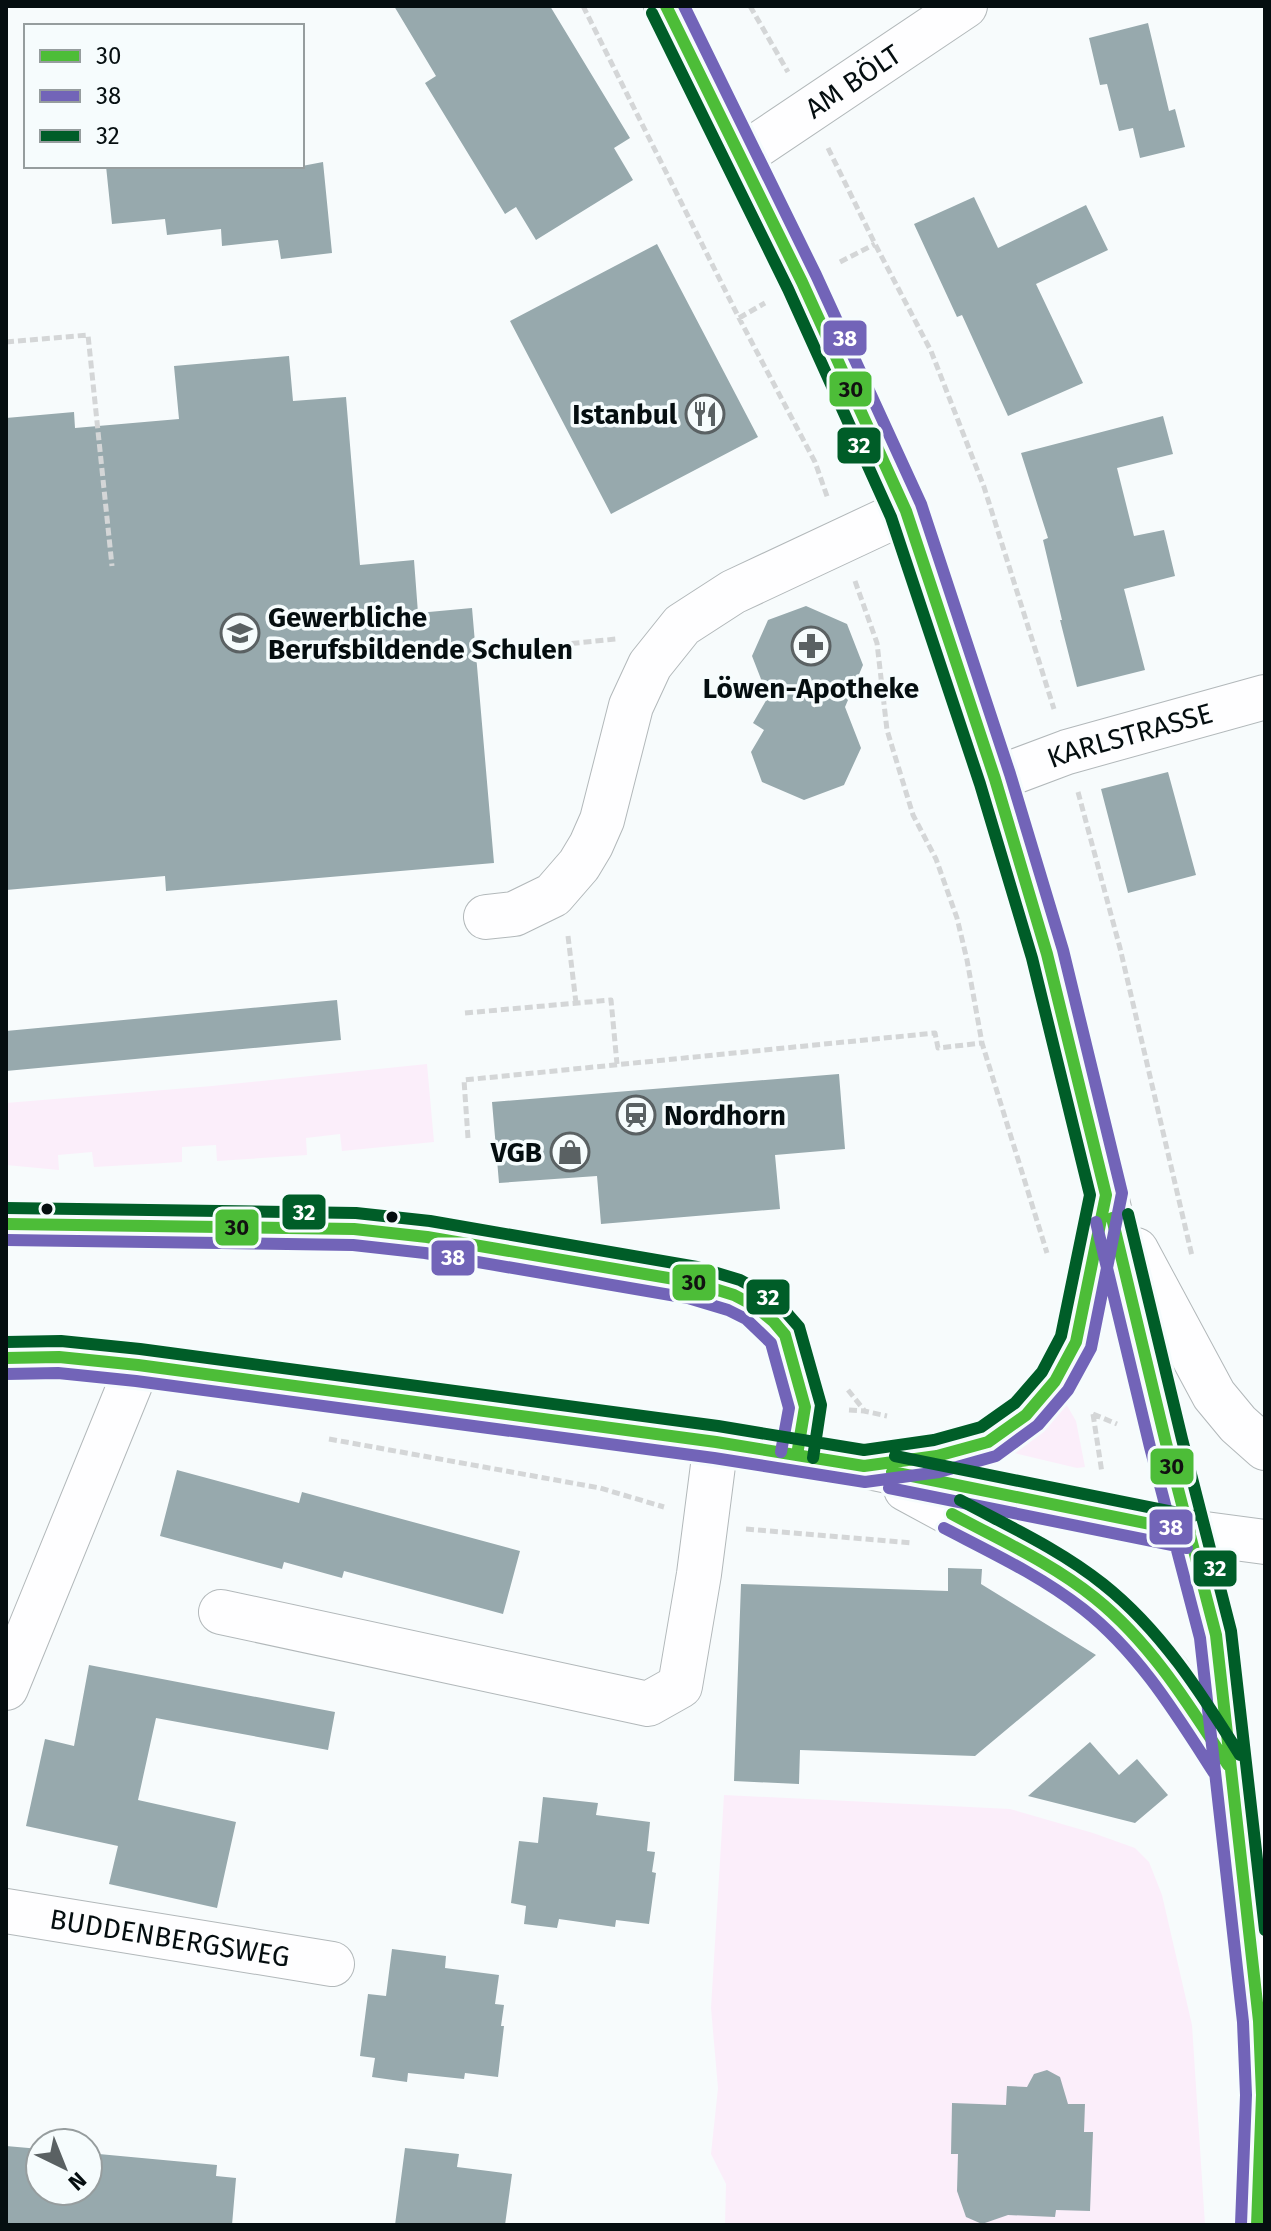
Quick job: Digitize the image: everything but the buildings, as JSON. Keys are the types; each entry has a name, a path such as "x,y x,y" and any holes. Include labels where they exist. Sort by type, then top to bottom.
{"street":[{"path":"666,6 802,282 906,511 995,779 1047,954 1216,1635 1259,2021 1262,2095 1257,2225"},
{"name":"AM BÖLT","path":"740,157 965,6"},
{"path":"486,917 514,914 553,895 579,865 602,820 631,706 650,665 682,625 725,598 906,511"},
{"name":"KARLSTRASSE","path":"995,779 1067,752 1265,697"},
{"path":"1106,1195 1214,1395 1238,1424 1265,1448"},
{"path":"864,1466 937,1456 988,1442 1026,1415 1055,1381 1076,1342 1106,1195"},
{"path":"6,1224 354,1229 427,1237 692,1282 734,1295 755,1306 785,1335 805,1407 797,1455"},
{"path":"6,1358 59,1357 138,1365 716,1442 864,1466 1190,1532 1265,1542"},
{"path":"6,1688 138,1365"},
{"path":"221,1612 648,1704 680,1686 699,1574 716,1442"},
{"path":"864,1466 1058,1571 1096,1599 1134,1634 1169,1674 1233,1772"},
{"name":"BUDDENBERGSWEG","path":"6,1911 332,1964"}],"path":[{"path":"583,6 739,318 815,462 877,643 887,730 913,815 936,859 957,918 982,1043 1047,1251 1047,1265"},
{"path":"750,6 809,109 931,351 984,487 1067,752 1120,948 1196,1270"},
{"path":"6,342 88,335 112,566"},
{"path":"476,653 620,639 657,656"},
{"path":"553,895 571,943 576,1003"},
{"path":"465,1013 611,1000 617,1064"},
{"path":"468,1138 464,1080 935,1033 938,1048 982,1043"},
{"path":"327,1438 600,1488 666,1508 705,1525 923,1545"}],"shaded area":[{"path":"427,1064 434,1142 342,1151 340,1134 306,1138 307,1155 217,1161 216,1145 182,1147 182,1162 94,1167 92,1152 58,1155 59,1170 6,1165 6,1103"},
{"path":"1065,1402 1076,1421 1085,1467 1077,1468 1006,1451"},
{"path":"724,1795 1010,1809 1135,1848 1149,1862 1162,1895 1192,2025 1205,2225 725,2225 726,2184 711,2154 718,2088 711,2008"}],"transit line":[{"name":"30","path":"6,1358 59,1357 138,1365 716,1442 864,1466 937,1456 988,1442 1026,1415 1055,1381 1076,1342 1106,1195 1047,954 995,779 906,511 802,282 666,6"},
{"name":"38","path":"6,1374 58,1373 136,1381 714,1458 865,1482 939,1472 996,1456 1038,1425 1068,1390 1091,1348 1122,1193 1063,950 1010,774 921,504 816,275 684,6"},
{"name":"32","path":"6,1342 61,1341 140,1349 718,1426 864,1450 934,1440 981,1427 1015,1403 1042,1372 1061,1336 1090,1195 1032,958 980,784 891,517 788,289 652,13"},
{"name":"32","path":"6,1208 356,1213 430,1221 697,1267 740,1280 762,1292 799,1327 821,1405 813,1458"},
{"name":"32","path":"1128,1214 1231,1631 1265,1930"},
{"name":"30","path":"1112,1218 1216,1635 1259,2021 1262,2095 1257,2225"},
{"name":"38","path":"1096,1222 1200,1638 1243,2022 1246,2095 1241,2224"},
{"name":"30","path":"6,1224 354,1229 427,1237 692,1282 734,1295 755,1306 785,1335 805,1407 797,1455"},
{"name":"38","path":"6,1240 353,1245 425,1253 688,1298 746,1319 771,1343 789,1408 781,1452"},
{"name":"32","path":"895,1456 1193,1516"},
{"name":"30","path":"892,1472 1190,1532"},
{"name":"38","path":"889,1488 1187,1548"},
{"name":"32","path":"960,1500 1069,1560 1124,1602 1179,1664 1240,1755"},
{"name":"30","path":"952,1514 1061,1574 1115,1616 1168,1676 1228,1765"},
{"name":"38","path":"944,1528 1050,1586 1103,1626 1155,1685 1214,1773"}],"place":[{"name":"Istanbul","path":"705,414"},
{"name":"Gewerbliche Berufsbildende Schulen","path":"240,633"},
{"name":"Löwen-Apotheke","path":"811,646"},
{"name":"Nordhorn","path":"636,1115"},
{"name":"VGB","path":"570,1152"}]}
